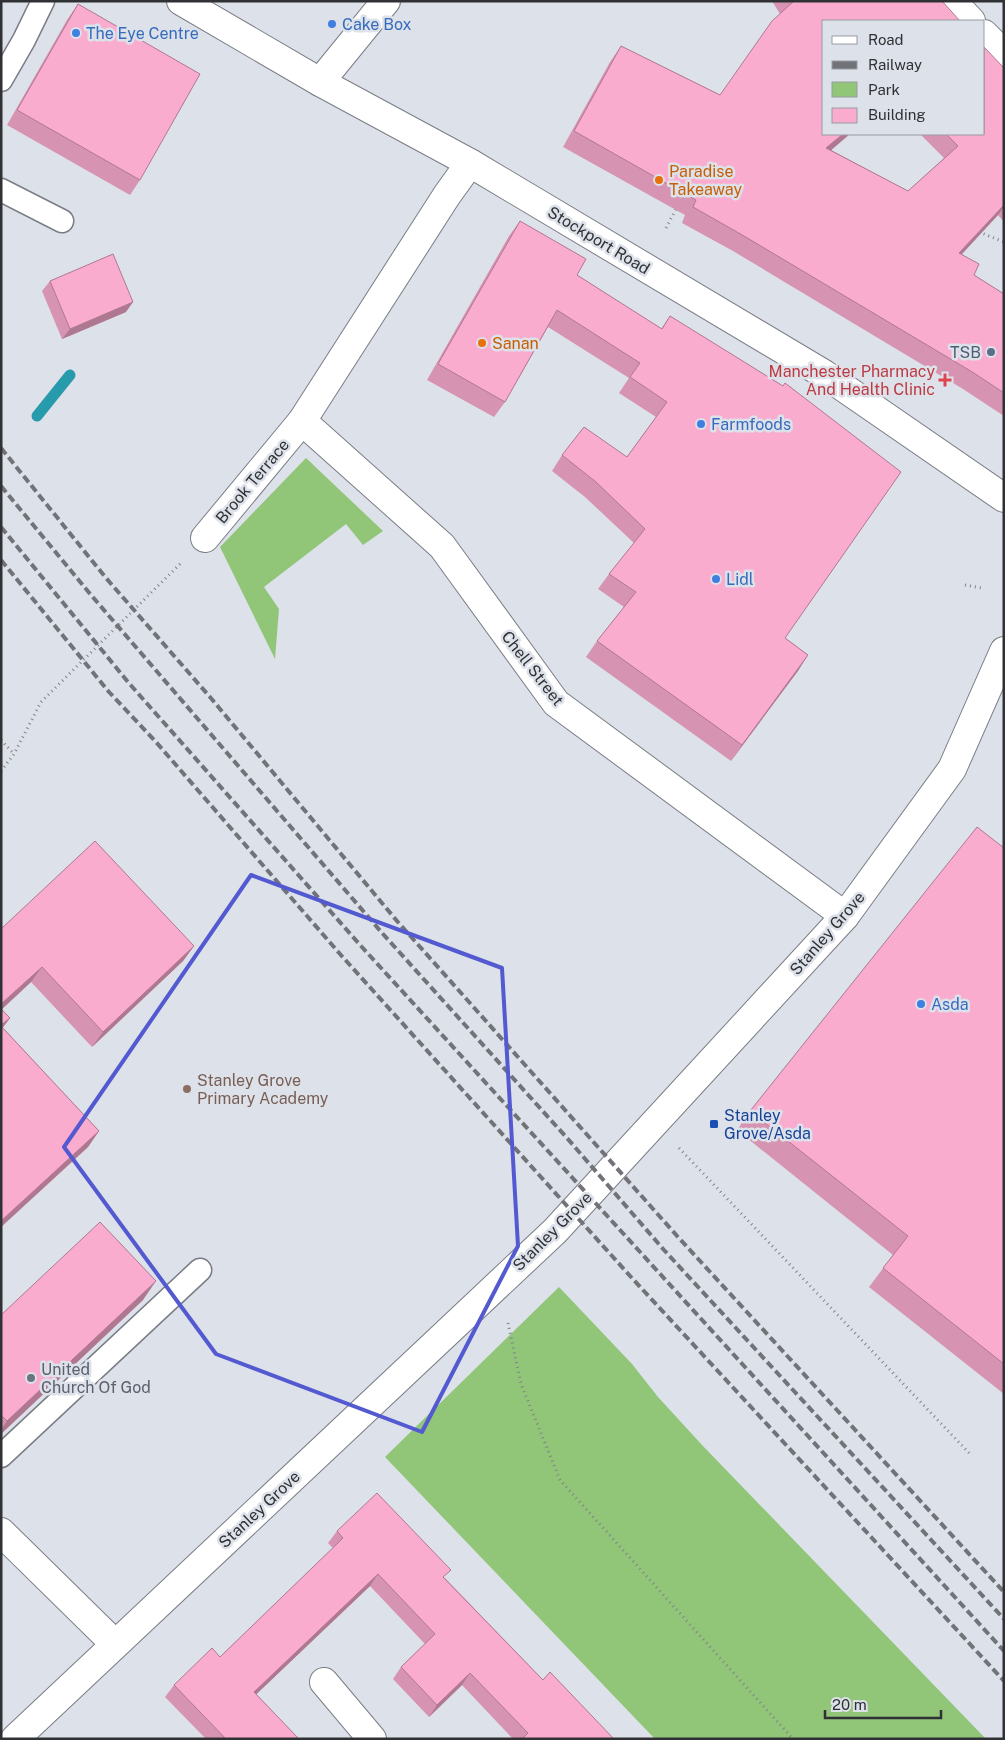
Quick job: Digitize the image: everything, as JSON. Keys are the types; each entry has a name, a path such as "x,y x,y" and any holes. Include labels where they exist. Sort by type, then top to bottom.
{"main road":[{"name":"Stockport Road","path":"181,1 320,82 470,163 824,374 1004,498"},
{"path":"320,82 386,1"},
{"path":"952,1 971,20"},
{"path":"985,35 1004,54"},
{"name":"Brook Terrace","path":"205,538 302,421 442,203 470,163"},
{"name":"Chell Street","path":"302,421 442,546 556,703 845,916"},
{"name":"Stanley Grove","path":"15,1739 555,1231 845,916 952,769 1004,652"},
{"path":"1,1532 115,1644"},
{"path":"324,1682 372,1739"}],"lane":[{"path":"1,80 24,40 43,1"},
{"path":"1,190 62,221"},
{"path":"1,1456 200,1270"}],"path":[{"path":"666,228 680,203"},
{"path":"978,231 1004,242"},
{"name":"Brook Terrace","path":"1,771 14,754 41,702 205,538"},
{"path":"965,585 982,588"},
{"path":"1,740 14,754"},
{"path":"654,1123 970,1454"},
{"path":"500,1283 521,1384 560,1480 793,1739"}],"highlighted area":[{"path":"251,875 502,968 518,1246 422,1432 216,1354 64,1147"}],"green space":[{"path":"306,458 383,531 363,545 346,524 264,587 279,609 275,659 220,547"},
{"path":"559,1287 632,1364 658,1397 702,1445 986,1739 655,1739 385,1457"}],"building":[{"path":"794,1 942,1 959,20 822,20 822,135 842,135 826,148 908,191 958,146 947,135 985,135 985,48 1004,68 1004,205 959,253 979,264 974,275 1004,294 1004,393 974,373 693,207 696,200 574,131 621,46 720,95 772,21"},
{"path":"78,4 200,74 140,180 17,110"},
{"path":"520,221 586,259 577,275 662,329 670,316 783,386 785,383 901,472 785,638 808,655 742,745 597,641 636,592 609,574 645,529 596,482 562,455 584,427 627,457 667,402 630,377 640,363 557,310 505,402 438,364"},
{"path":"113,254 133,302 70,329 50,281"},
{"name":"Asda","path":"977,827 1004,848 1004,1364 883,1268 908,1236 750,1111"},
{"path":"95,841 194,946 103,1032 42,967 1,1004 1,929"},
{"path":"1,1009 10,1018 1,1025"},
{"path":"1,1026 99,1131 1,1221"},
{"name":"United Church Of God","path":"100,1222 156,1281 7,1421 1,1415 1,1315"},
{"path":"377,1493 451,1570 443,1577 543,1680 550,1672 614,1739 522,1739 528,1733 470,1673 437,1705 401,1667 435,1634 378,1574 254,1692 299,1739 226,1739 174,1685 212,1648 220,1657 343,1538 337,1531"}],"waterway":[{"path":"37,416 70,375"}],"railway":[{"path":"1,448 106,578 210,697 397,921 678,1237 1004,1592"},
{"path":"1,486 91,595 383,934 567,1138 664,1250 1004,1619"},
{"path":"1,527 128,682 361,946 1004,1651"},
{"path":"1,560 109,692 156,742 340,954 631,1277 1004,1681"}],"place":[{"name":"Cake Box","path":"332,24"},
{"name":"The Eye Centre","path":"76,33"},
{"name":"Paradise Takeaway","path":"659,180"},
{"name":"Sanan","path":"482,343"},
{"name":"TSB","path":"991,352"},
{"name":"Manchester Pharmacy And Health Clinic","path":"945,380"},
{"name":"Farmfoods","path":"701,424"},
{"name":"Lidl","path":"716,579"},
{"name":"Asda","path":"921,1004"},
{"name":"Stanley Grove Primary Academy","path":"187,1089"},
{"name":"Stanley Grove/Asda","path":"714,1124"},
{"name":"United Church Of God","path":"31,1378"}]}
